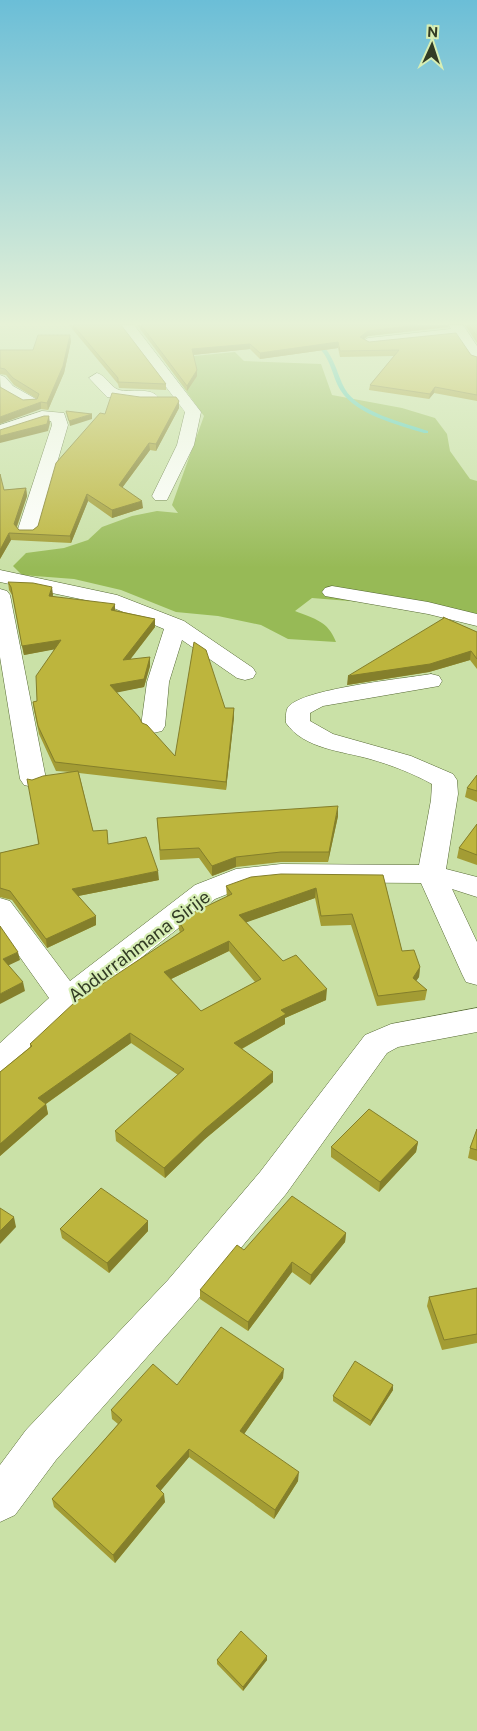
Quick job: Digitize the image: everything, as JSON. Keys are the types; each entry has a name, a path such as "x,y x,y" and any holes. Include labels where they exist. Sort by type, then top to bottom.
{"street":[{"path":"161,496 192,425 193,412 189,406"},
{"path":"0,430 42,416 58,416 60,425 27,532"},
{"path":"0,576 110,599 176,626 245,673"},
{"path":"332,592 428,608 477,620"},
{"path":"0,595 33,779"},
{"path":"154,726 158,682 176,626"},
{"path":"431,681 317,700 298,710 298,723 309,734 336,744 402,761 426,770 444,780 447,793 436,836 436,857 431,874 477,974"},
{"name":"Abdurrahmana Sirije","path":"0,1062 67,1000 205,892 246,876 281,872 431,874 477,887"},
{"path":"0,908 67,1000"},
{"path":"0,1500 41,1445 181,1292 273,1183 376,1044 391,1036 477,1020"}],"green space":[{"path":"197,406 390,406 435,418 447,434 450,451 470,479 477,481 477,618 424,607 312,598 295,611 325,625 336,642 288,639 261,625 218,616 176,612 121,590 74,579 22,575 13,566 26,553 64,548 88,540 102,527 132,516 157,511 178,513 172,505 204,416"}],"building":[{"path":"0,406 31,406 0,417"},
{"path":"108,406 176,406 156,444 149,443 119,485 142,501 112,510 87,494 70,536 9,533 0,550 0,474 4,490 26,488 14,524 19,530 33,530 38,526 56,463 100,413 105,414"},
{"path":"66,411 92,414 69,421"},
{"path":"49,416 47,424 0,436 0,430"},
{"path":"8,582 33,583 52,587 49,596 115,604 111,610 155,619 123,660 150,657 144,679 110,685 139,717 142,723 147,725 175,756 194,642 206,650 225,708 234,708 226,782 55,762 38,726 33,702 37,701 36,676 61,640 22,646 11,587"},
{"path":"444,618 477,632 477,659 471,651 430,664 348,676"},
{"path":"78,771 93,831 107,830 108,844 146,837 158,871 72,889 96,916 46,939 10,891 0,888 0,853 39,844 27,779 32,780 43,776"},
{"path":"477,775 477,791 467,788"},
{"path":"338,806 329,852 281,852 236,857 212,866 199,848 160,850 157,818"},
{"path":"477,824 477,855 459,848"},
{"path":"281,874 383,875 402,951 414,950 420,967 413,978 427,990 378,996 352,914 321,916 316,888 239,915 283,961 296,955 327,989 281,1010 286,1014 234,1043 273,1072 205,1129 164,1168 115,1131 184,1069 130,1033 38,1098 46,1104 0,1144 0,1072 32,1046 30,1044 75,1002 184,930 178,920 232,894 226,886 251,877","holes":["229,941 261,979 201,1011 164,972"]},
{"path":"0,926 18,952 3,959 23,982 0,994"},
{"path":"369,1109 418,1142 380,1182 331,1147"},
{"path":"477,1129 477,1150 470,1148"},
{"path":"101,1188 148,1221 107,1263 60,1229"},
{"path":"292,1196 346,1233 311,1275 292,1262 248,1322 200,1290 237,1245 244,1250"},
{"path":"0,1208 14,1217 0,1231"},
{"path":"477,1288 477,1334 444,1340 429,1297"},
{"path":"221,1327 284,1369 240,1431 299,1472 275,1510 189,1449 156,1486 164,1494 113,1555 52,1499 122,1420 111,1410 153,1364 177,1385"},
{"path":"355,1361 393,1385 371,1421 333,1396"},
{"path":"241,1631 267,1656 243,1687 217,1660"}],"waterway":[{"path":"360,406 380,416 426,432"}]}
